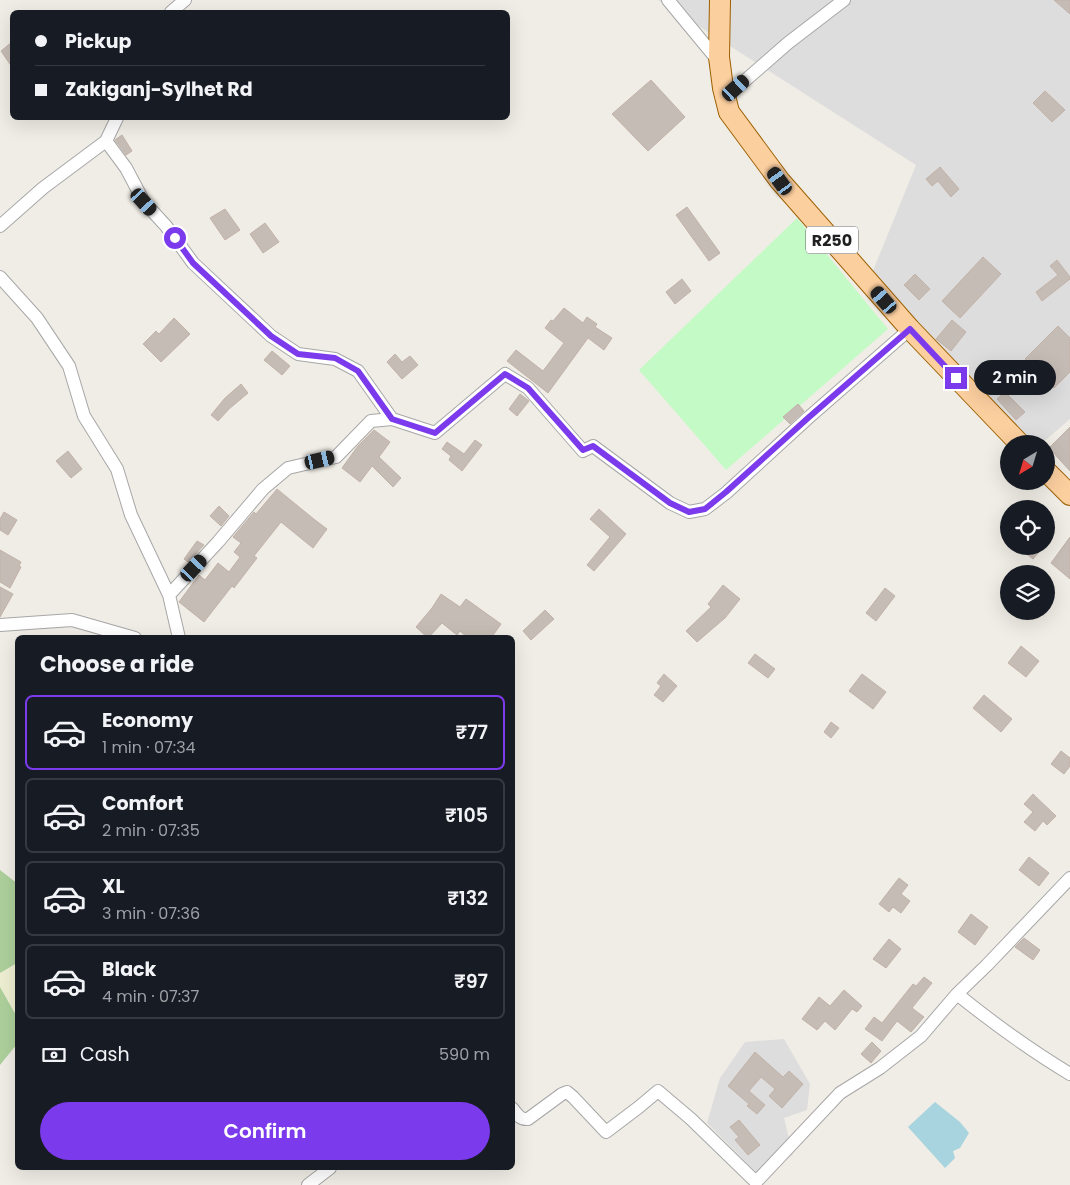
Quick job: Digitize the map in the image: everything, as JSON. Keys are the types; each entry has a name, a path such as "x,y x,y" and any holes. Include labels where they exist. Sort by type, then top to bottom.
{"main road":[{"name":"R250","path":"720,0 720,64 729,112 780,181 910,329 1011,435"},
{"path":"1055,480 1070,495"}],"street":[{"path":"173,10 185,0"},
{"path":"668,0 720,64"},
{"path":"725,98 788,43 844,0"},
{"path":"0,226 43,188 106,141 116,120"},
{"path":"106,141 126,168 144,202 166,226 193,263 271,336 298,354 335,358 358,371 392,419"},
{"path":"0,277 37,318 69,366 84,416 117,469 131,515 169,595 178,635"},
{"path":"169,595 263,490 288,468 336,457 372,421 392,419 435,433 505,374 528,388 583,450 593,446 670,503 689,512 705,509 910,329"},
{"path":"0,625 72,620 124,635"},
{"path":"515,1112 519,1117 528,1119 566,1092 606,1132 658,1091 691,1119 756,1182 840,1093 880,1068 921,1036 957,994 1070,878"},
{"path":"957,994 998,1027 1070,1074"},
{"path":"308,1185 327,1170"}],"shaded area":[{"path":"658,0 1070,0 1070,419 1051,435 1017,435 870,278 916,165"},
{"path":"784,1039 810,1084 807,1110 784,1118 793,1155 758,1174 707,1123 720,1078 745,1042"}],"green space":[{"path":"797,218 888,329 726,470 639,370"},
{"path":"0,870 15,882 15,964 0,973"},
{"path":"15,964 15,1013 0,987 0,973"},
{"path":"0,987 15,1013 15,1046 0,1065"}],"water":[{"path":"935,1102 960,1122 969,1133 960,1148 953,1151 955,1158 945,1168 908,1127"}],"building":[{"path":"1054,0 1070,0 1070,14"},
{"path":"10,44 10,64 1,51"},
{"path":"651,80 685,117 648,151 612,114"},
{"path":"1045,91 1065,110 1052,122 1033,103"},
{"path":"122,135 132,151 126,155 115,140"},
{"path":"940,167 959,189 951,197 938,181 932,186 926,179"},
{"path":"687,207 720,253 709,261 676,215"},
{"path":"225,209 240,230 225,240 210,218"},
{"path":"265,223 279,242 263,253 250,234"},
{"path":"983,257 1001,274 960,318 942,301"},
{"path":"1057,260 1070,279 1042,301 1036,292 1058,275 1050,266"},
{"path":"915,274 930,289 919,300 904,285"},
{"path":"682,279 691,291 675,304 666,292"},
{"path":"564,308 583,323 587,317 597,324 595,327 612,338 604,350 588,338 548,393 507,361 516,350 543,371 564,343 545,328"},
{"path":"174,318 190,334 161,362 143,344 156,331 159,334"},
{"path":"952,320 966,332 951,351 936,339"},
{"path":"1058,326 1070,338 1070,372 1054,388 1025,359"},
{"path":"272,351 290,366 282,375 264,360"},
{"path":"395,354 402,362 410,356 418,365 402,379 387,362"},
{"path":"241,384 248,393 218,421 211,415 225,398"},
{"path":"1005,392 1025,412 1016,420 997,399"},
{"path":"520,394 529,401 517,416 509,409"},
{"path":"798,404 804,411 790,424 783,417"},
{"path":"1070,427 1070,471 1055,455 1055,442"},
{"path":"374,430 390,442 379,457 401,478 393,487 372,466 360,482 342,468 358,446"},
{"path":"475,440 482,445 462,471 449,460 451,456 442,449 447,442 464,454"},
{"path":"68,451 82,469 71,478 56,461"},
{"path":"277,489 327,529 313,548 281,522 254,556 257,558 234,588 232,586 204,622 179,602 199,575 205,580 218,563 229,572 240,557 234,552 241,543 233,537"},
{"path":"219,506 229,516 221,526 210,516"},
{"path":"599,509 626,534 594,571 587,565 610,537 590,519"},
{"path":"4,512 17,520 8,535 0,530 0,519"},
{"path":"1070,537 1070,579 1051,563"},
{"path":"197,541 204,545 188,562 184,559"},
{"path":"0,550 21,562 19,566 21,567 10,588 0,582"},
{"path":"1028,555 1036,555 1033,559"},
{"path":"723,585 740,599 725,618 697,642 686,631 711,607 708,604"},
{"path":"0,587 13,594 0,617"},
{"path":"885,588 895,596 876,621 866,613"},
{"path":"441,594 460,607 466,599 501,624 493,635 465,635 460,631 457,635 442,623 431,635 425,635 416,627"},
{"path":"545,610 554,619 531,640 523,631"},
{"path":"1021,646 1039,661 1026,677 1008,663"},
{"path":"755,654 775,669 768,678 748,663"},
{"path":"664,674 677,686 663,702 654,695 661,686 657,683"},
{"path":"862,674 886,692 873,709 849,691"},
{"path":"984,695 1012,719 1001,732 973,708"},
{"path":"831,722 839,728 831,738 824,732"},
{"path":"1061,751 1070,758 1070,766 1064,774 1051,764"},
{"path":"1033,794 1056,816 1047,825 1043,821 1035,831 1024,822 1033,812 1024,804"},
{"path":"1029,857 1049,873 1039,886 1019,870"},
{"path":"899,878 908,885 901,894 910,901 901,913 893,907 889,912 879,904"},
{"path":"971,914 988,927 975,945 958,932"},
{"path":"1024,938 1040,950 1033,960 1015,947"},
{"path":"889,939 901,949 886,968 873,959"},
{"path":"924,977 932,983 912,1008 924,1017 911,1032 897,1021 882,1041 865,1029 874,1017 882,1023 913,984 916,986"},
{"path":"844,990 862,1006 857,1012 852,1009 835,1030 825,1021 817,1030 802,1019 819,997 830,1006"},
{"path":"872,1042 881,1051 871,1063 861,1054"},
{"path":"755,1052 783,1077 789,1071 803,1084 782,1108 769,1096 775,1089 761,1077 749,1091 765,1105 757,1114 747,1106 749,1104 728,1086"},
{"path":"739,1120 760,1145 748,1155 735,1140 739,1137 730,1127"}],"route":[{"path":"175,238 193,263 271,336 298,354 335,358 358,371 392,419 435,433 505,374 528,388 583,450 593,446 670,503 689,512 705,509 726,492 910,329 956,378"}]}
